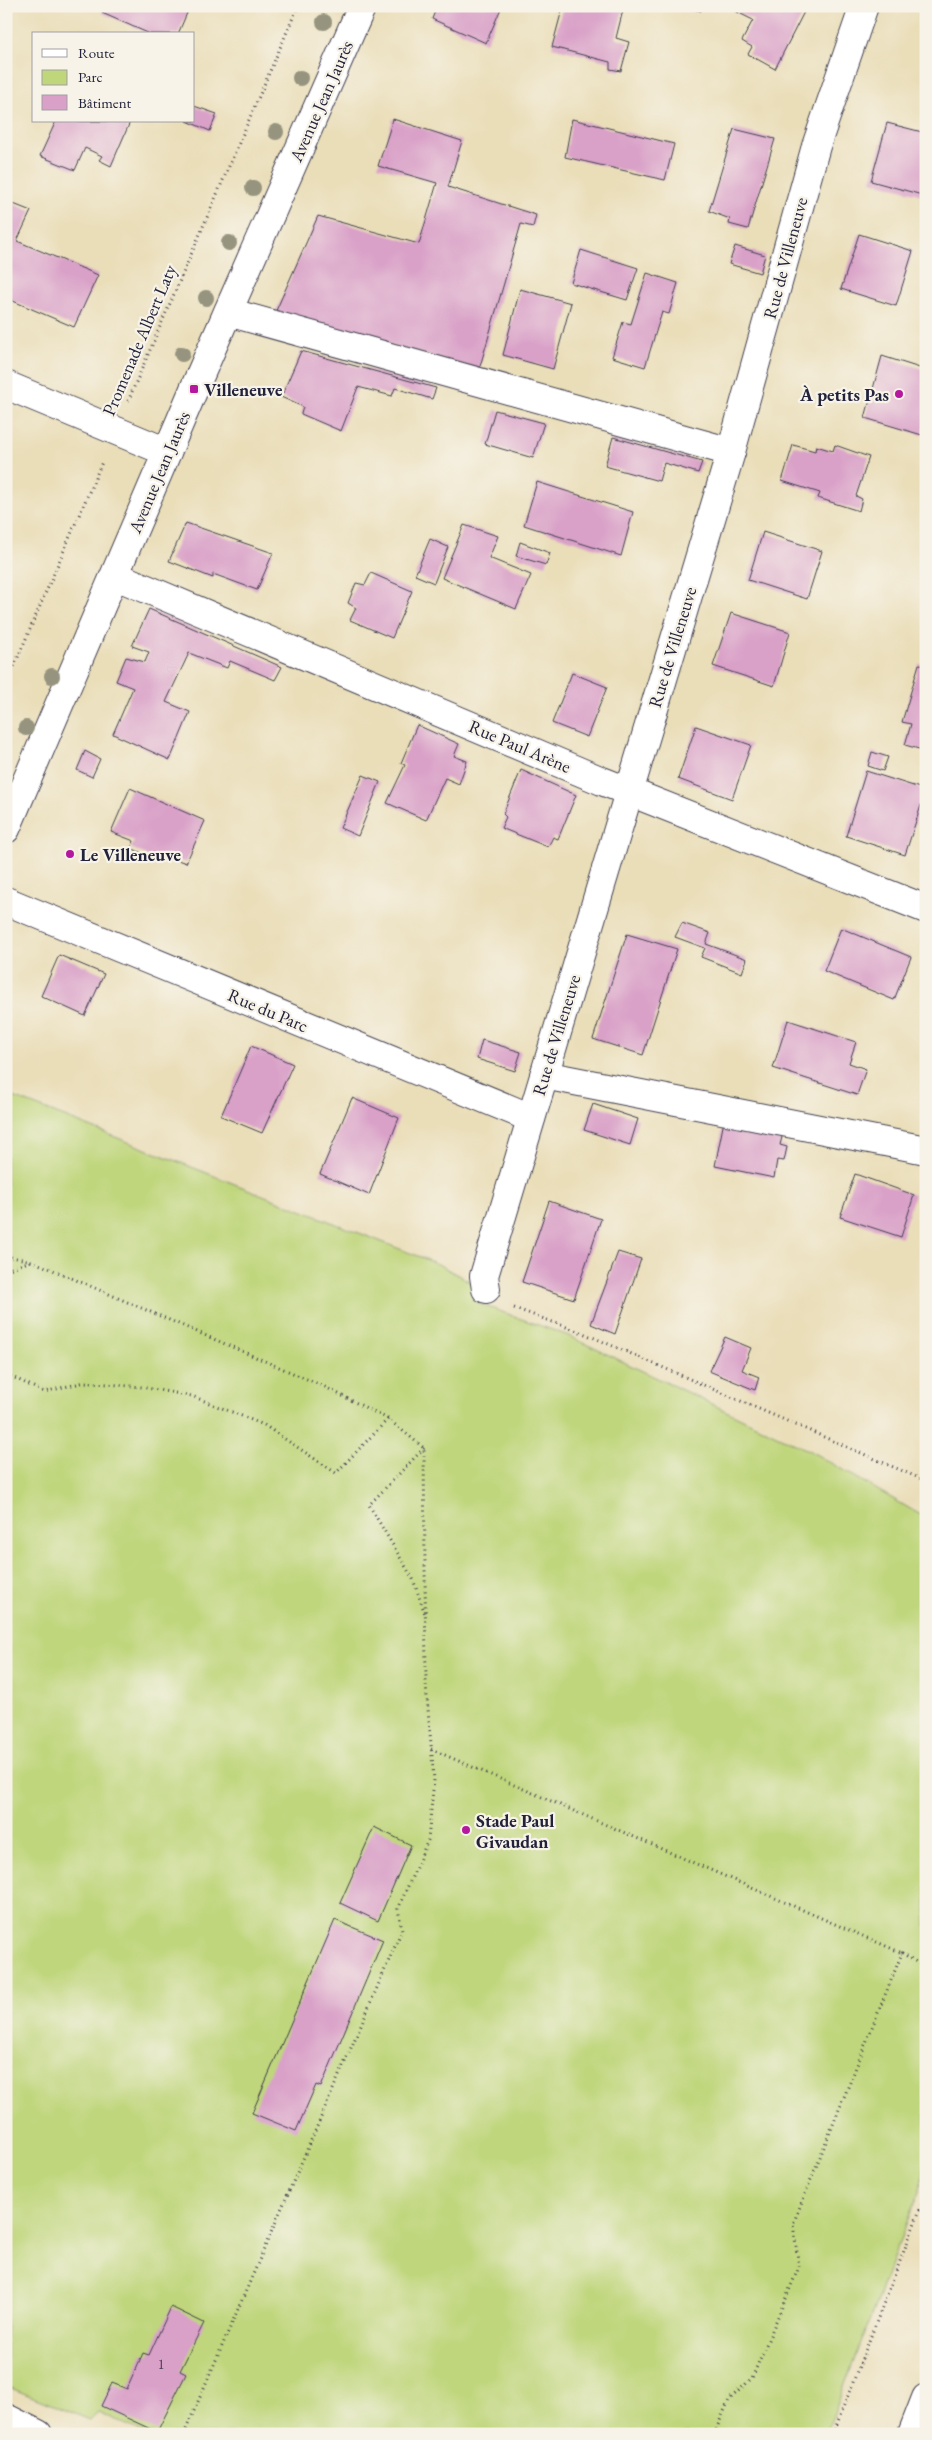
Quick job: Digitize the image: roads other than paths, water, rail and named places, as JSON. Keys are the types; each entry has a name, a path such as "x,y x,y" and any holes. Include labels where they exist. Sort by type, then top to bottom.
{"street":[{"name":"Avenue Jean Jaurès","path":"6,829 116,576 167,452 362,6"},
{"name":"Rue de Villeneuve","path":"486,1289 484,1276 731,452 816,146 864,6"},
{"path":"228,312 731,452"},
{"path":"6,385 167,452"},
{"name":"Rue Paul Arène","path":"116,576 629,792 926,909"},
{"name":"Rue du Parc","path":"6,901 531,1118"},
{"path":"544,1075 926,1150"},
{"path":"912,2434 926,2398"},
{"path":"6,2418 38,2434"}],"place":[{"name":"Villeneuve","path":"194,389"},
{"name":"À petits Pas","path":"899,394"},
{"name":"Le Villeneuve","path":"70,854"},
{"name":"Stade Paul Givaudan","path":"466,1830"}]}
